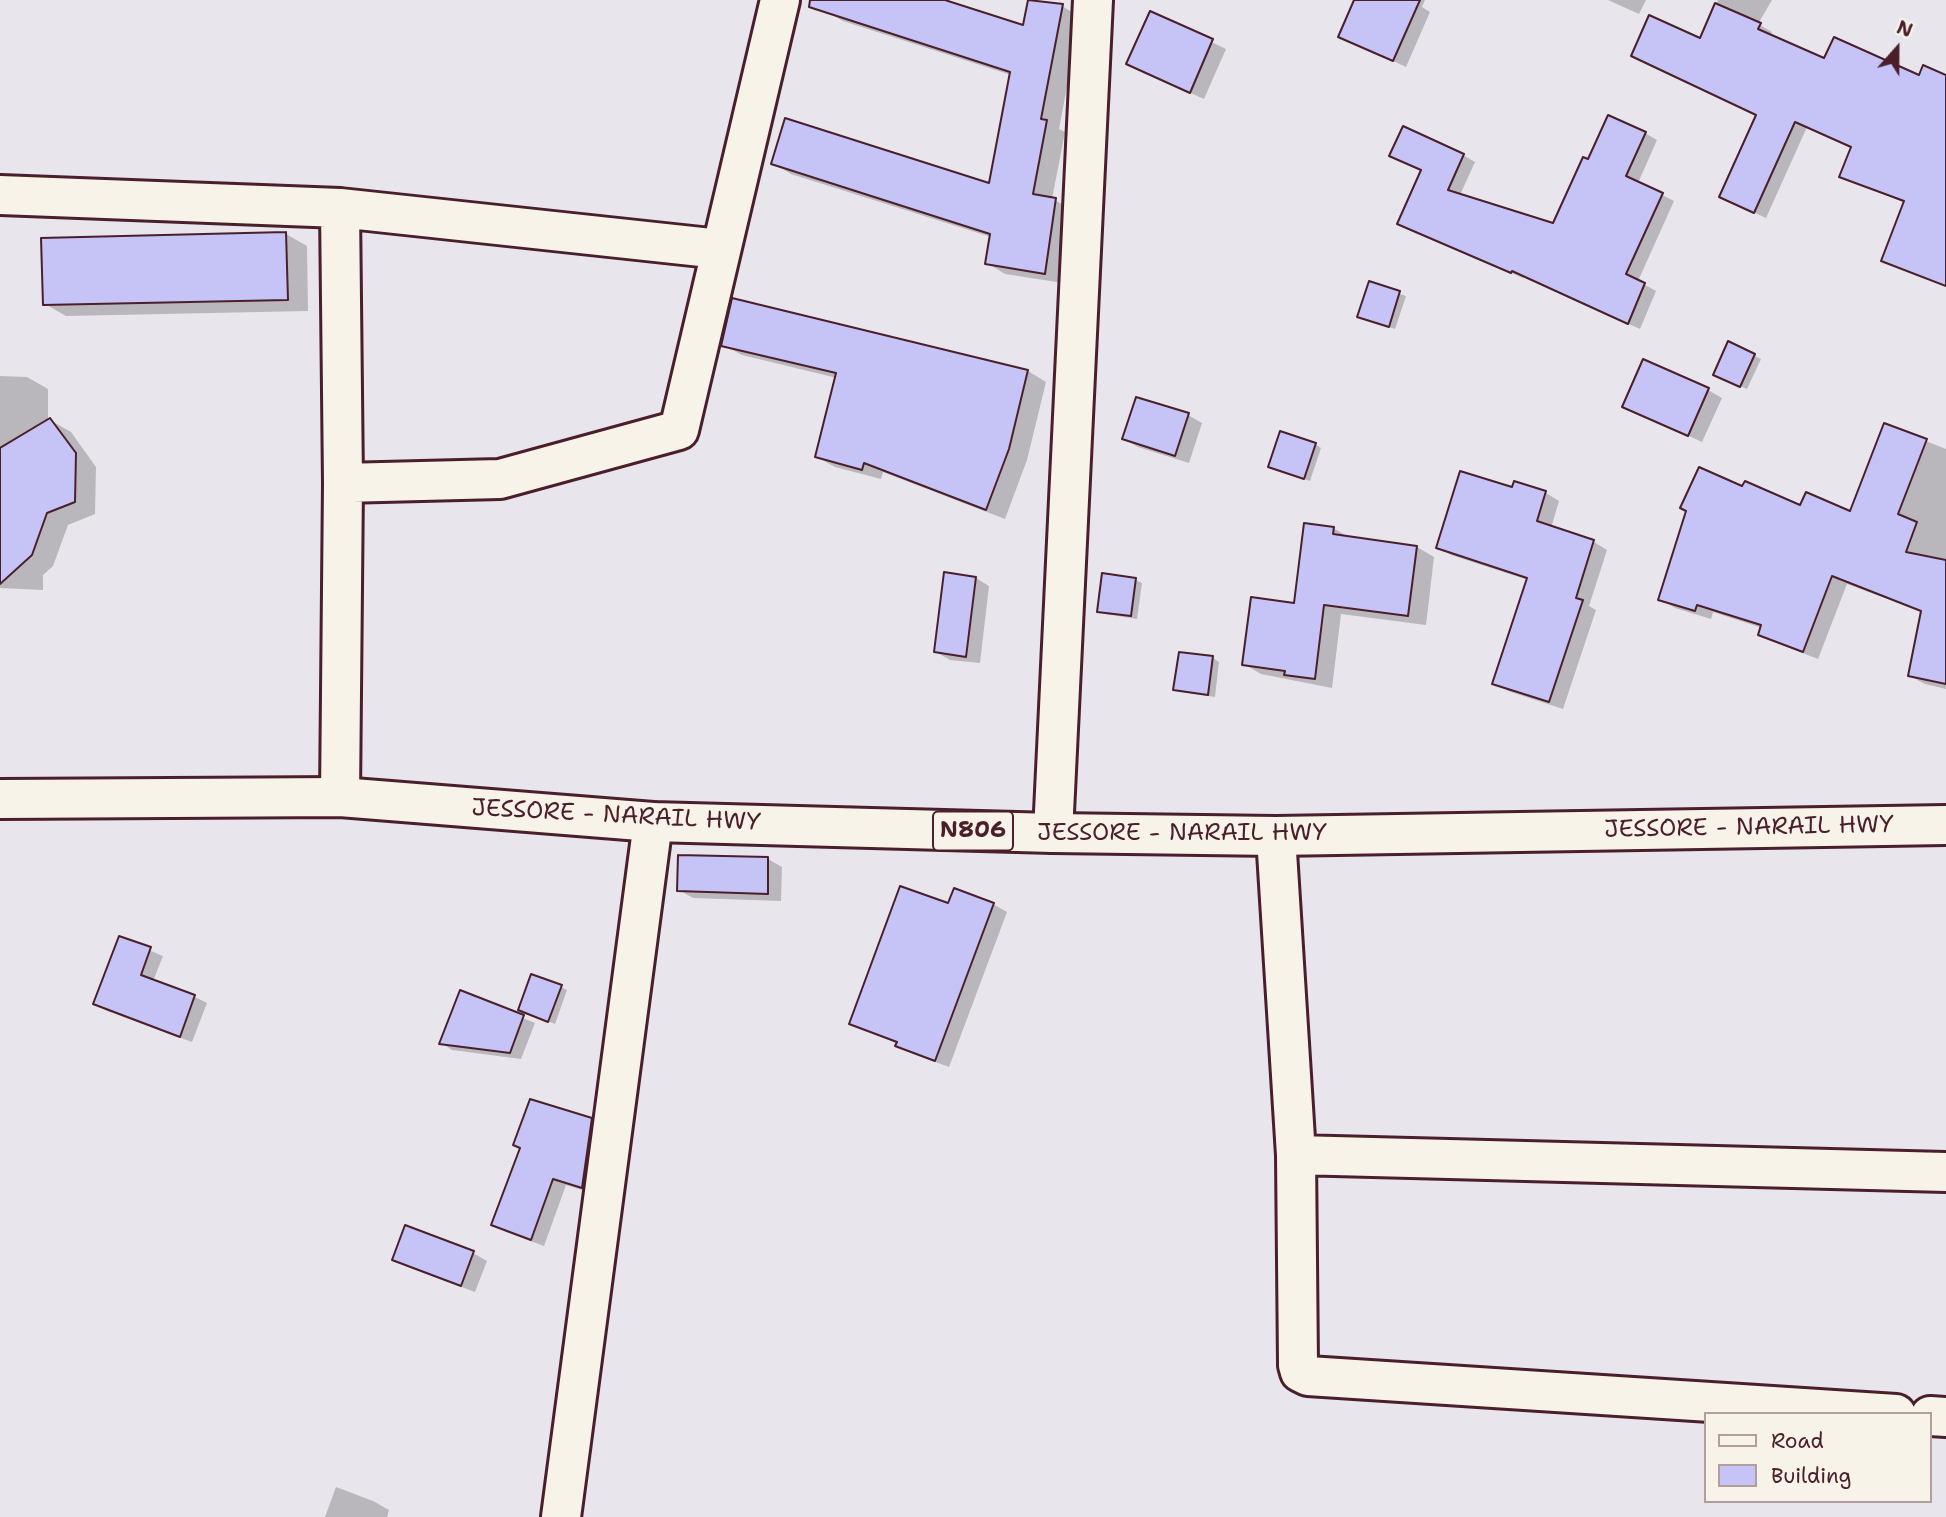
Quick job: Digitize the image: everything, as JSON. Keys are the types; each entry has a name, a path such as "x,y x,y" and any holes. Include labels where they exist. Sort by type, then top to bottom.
{"main road":[{"path":"343,483 500,479 679,430 780,0"},
{"path":"1052,833 1093,0"},
{"path":"0,195 340,208 720,249"},
{"path":"340,208 343,483 340,797"},
{"name":"JESSORE - NARAIL HWY","path":"0,799 340,797 653,822 1276,836 1946,825"},
{"path":"561,1517 653,822"},
{"path":"1276,836 1296,1155 1300,1373 1308,1376 1865,1412"},
{"path":"1296,1155 1946,1172"}],"building":[{"path":"810,0 945,0 1023,25 1028,0 1063,4 1041,119 1047,120 1033,194 1056,198 1045,274 985,264 990,234 771,164 785,118 989,183 1010,72 809,7"},
{"path":"1354,0 1420,0 1393,61 1338,37"},
{"path":"1715,3 1761,23 1758,29 1824,58 1834,37 1919,75 1923,65 1946,75 1946,286 1881,261 1904,201 1839,177 1851,147 1795,122 1754,213 1719,197 1756,115 1631,56 1649,15 1700,38"},
{"path":"1150,11 1213,39 1190,93 1126,64"},
{"path":"1608,115 1646,132 1626,176 1663,193 1626,274 1645,283 1628,324 1512,271 1511,273 1397,224 1421,170 1389,156 1403,126 1464,154 1448,190 1553,223 1583,157 1588,159"},
{"path":"286,232 288,300 43,305 41,238"},
{"path":"1369,281 1400,291 1389,327 1357,317"},
{"path":"732,298 1028,370 1009,449 986,510 864,463 862,470 815,457 836,373 721,346"},
{"path":"1728,341 1755,354 1740,387 1713,375"},
{"path":"1643,359 1709,388 1688,436 1622,407"},
{"path":"1136,397 1189,413 1175,456 1122,439"},
{"path":"50,418 76,453 75,502 47,513 32,555 0,584 0,448"},
{"path":"1884,423 1927,439 1898,514 1917,522 1906,552 1946,560 1946,684 1908,676 1921,611 1832,576 1803,652 1758,635 1761,625 1697,605 1695,611 1658,600 1686,511 1680,508 1699,467 1742,486 1745,481 1800,505 1806,492 1850,511"},
{"path":"1280,431 1316,443 1304,479 1268,467"},
{"path":"1460,471 1512,487 1514,481 1546,491 1537,521 1594,540 1576,598 1583,600 1549,702 1492,684 1527,578 1436,548"},
{"path":"1304,523 1334,527 1333,534 1417,546 1408,616 1324,605 1315,679 1284,675 1285,671 1242,665 1251,597 1294,603"},
{"path":"944,572 976,577 966,657 934,652"},
{"path":"1102,573 1136,578 1131,616 1097,612"},
{"path":"1179,652 1213,656 1208,695 1173,690"},
{"path":"678,855 768,857 768,894 677,891"},
{"path":"900,886 948,903 954,888 994,903 935,1061 895,1046 897,1042 849,1024"},
{"path":"119,936 151,947 141,975 195,995 180,1037 93,1004"},
{"path":"531,974 562,985 548,1022 518,1010"},
{"path":"460,990 524,1015 510,1053 439,1044"},
{"path":"530,1099 592,1118 582,1188 553,1179 531,1240 491,1225 520,1148 513,1145"},
{"path":"405,1225 474,1251 461,1286 392,1260"}]}
